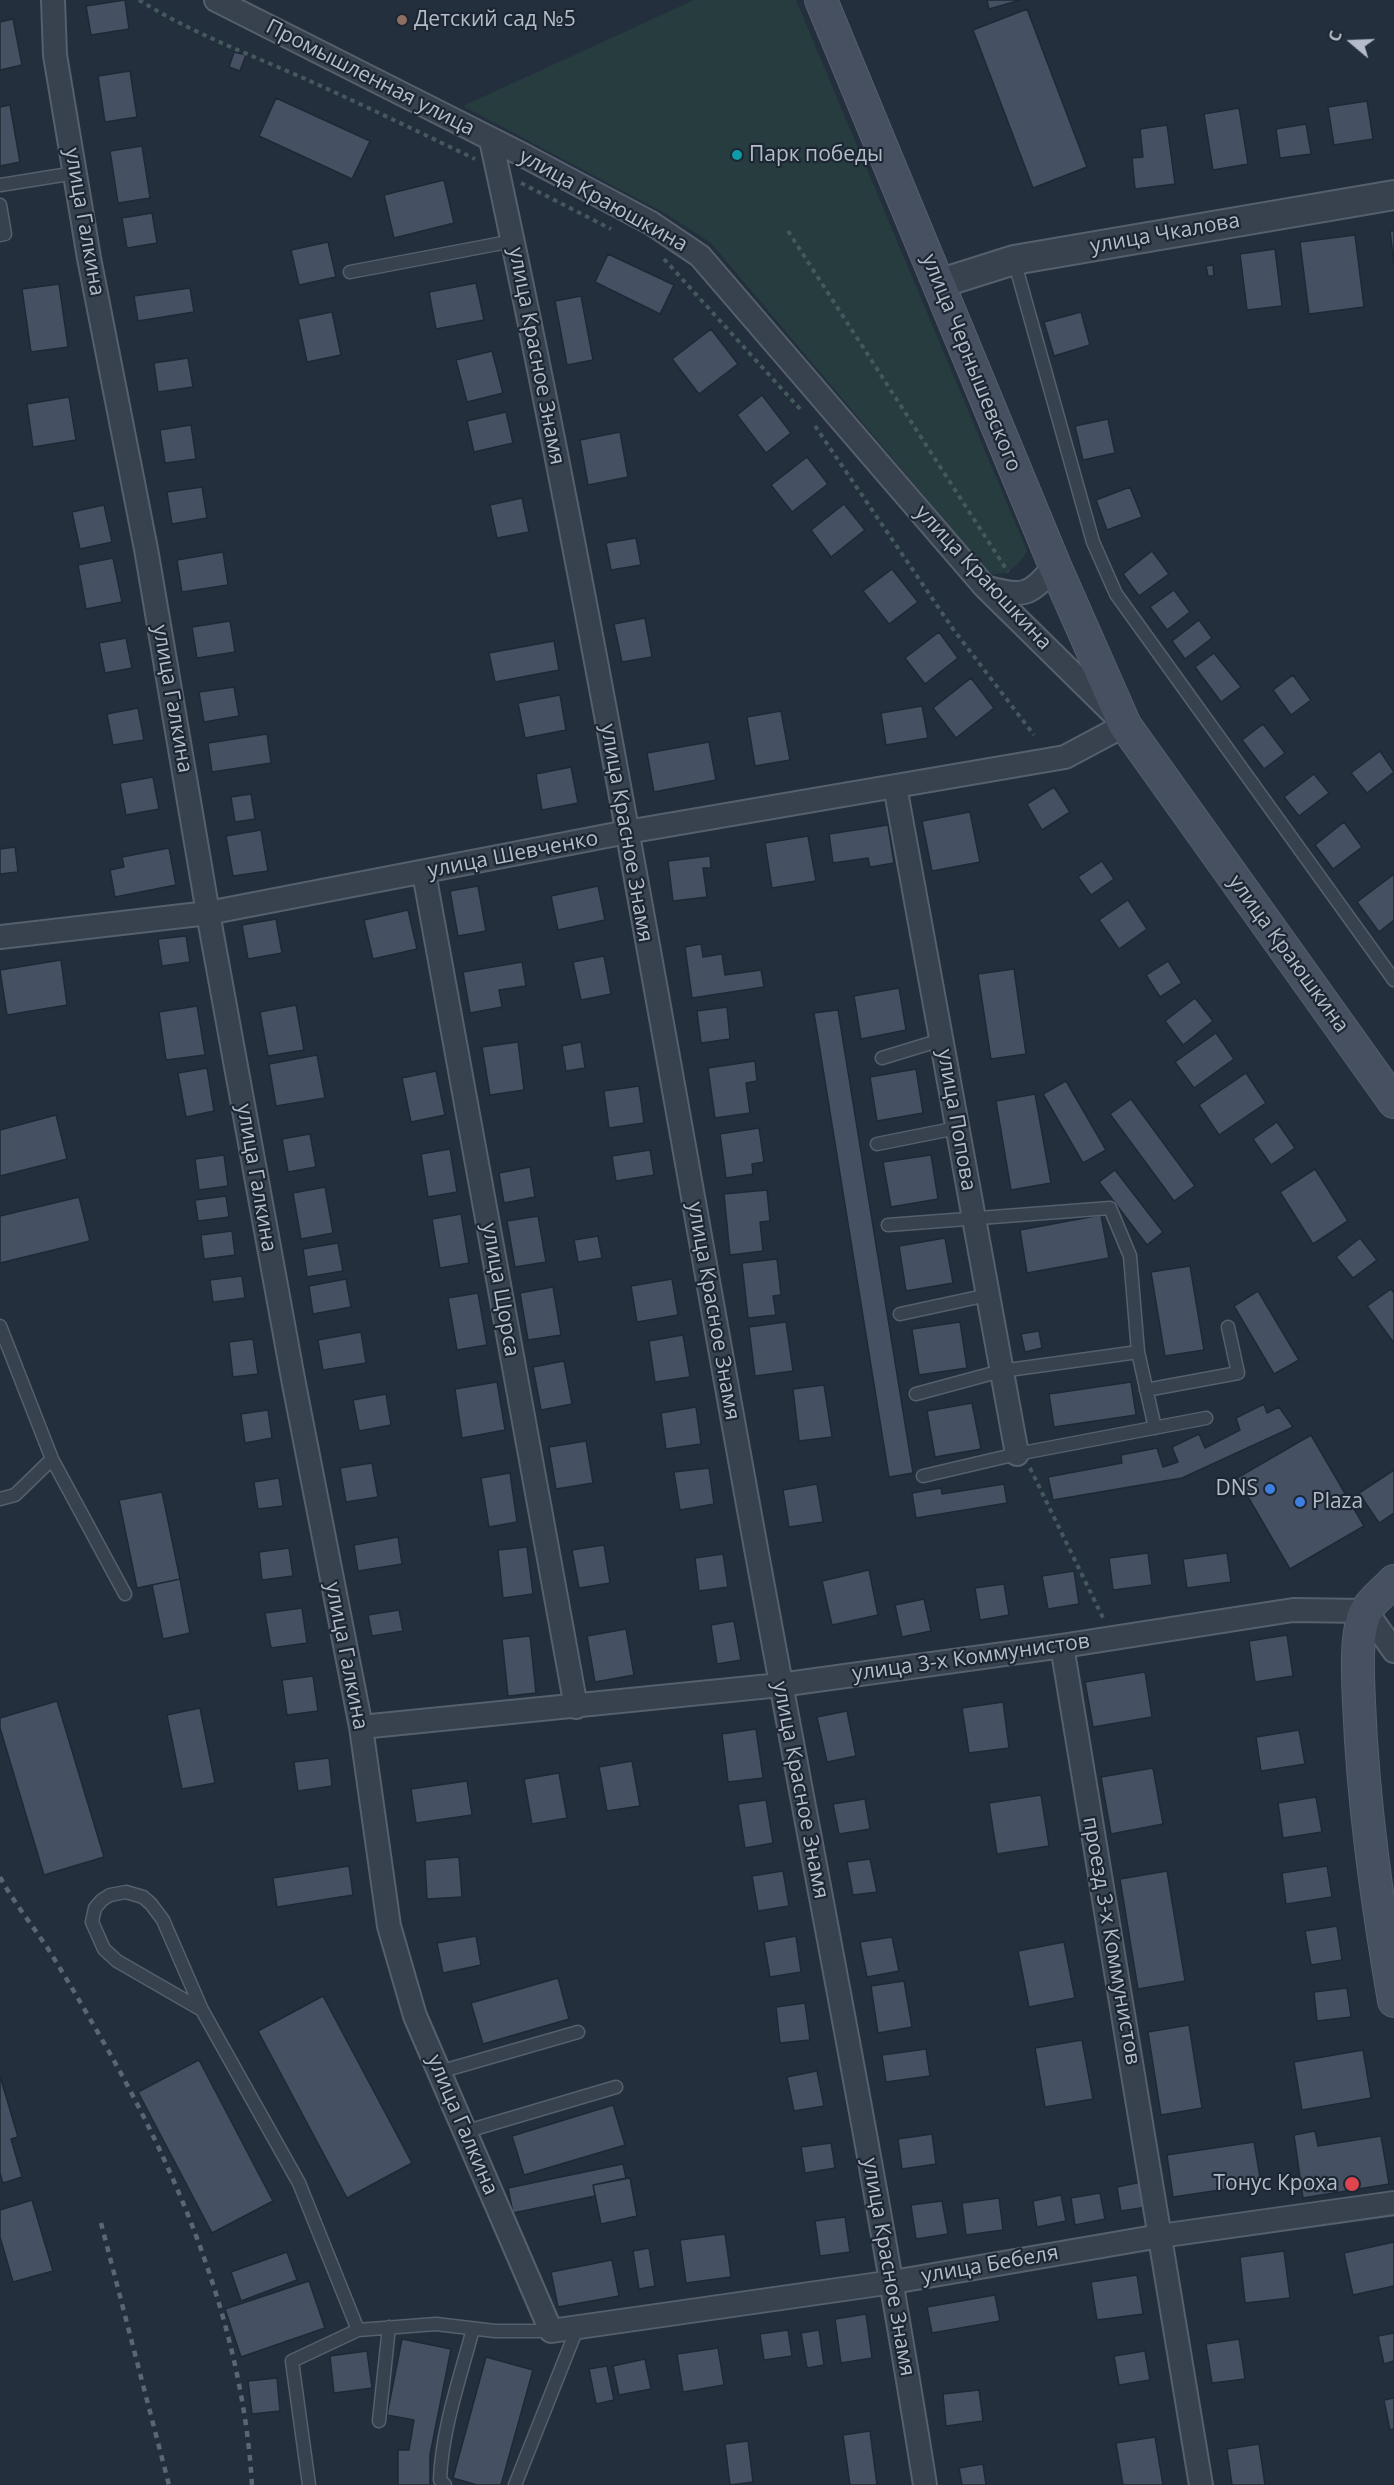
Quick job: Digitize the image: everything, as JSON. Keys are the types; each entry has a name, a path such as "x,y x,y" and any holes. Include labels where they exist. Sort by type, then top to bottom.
{"main road":[{"name":"улица Чернышевского","path":"820,0 1055,566 1125,725"},
{"name":"улица Краюшкина","path":"1125,725 1394,1102"},
{"path":"1394,1581 1366,1611 1359,1643 1361,1754 1375,1885 1394,2001"}],"street":[{"name":"улица Галкина","path":"53,0 55,55 89,258 146,549 208,913 294,1384 361,1726 389,1926 415,2016 550,2331"},
{"name":"Промышленная улица","path":"216,0 491,140"},
{"name":"улица Красное Знамя","path":"491,140 513,241 627,832 780,1685 893,2282 925,2485"},
{"name":"улица Краюшкина","path":"491,140 651,223 700,256 985,587 1125,725"},
{"name":"улица Чкалова","path":"938,284 1014,260 1394,195"},
{"path":"985,587 1009,593 1021,592 1036,587 1055,566"},
{"name":"улица Шевченко","path":"0,937 208,913 627,832 1065,757 1125,725"},
{"name":"улица Попова","path":"895,786 1017,1454"},
{"name":"улица Щорса","path":"424,873 576,1707"},
{"name":"улица 3-х Коммунистов","path":"361,1726 576,1707 780,1685 1113,1639 1293,1610 1366,1611"},
{"path":"1366,1611 1394,1651"},
{"name":"проезд 3-х Коммунистов","path":"1062,1646 1201,2485"},
{"name":"улица Бебеля","path":"550,2331 893,2282 1160,2236 1394,2203"}],"lane":[{"path":"0,185 75,173"},
{"path":"0,206 5,234 0,235"},
{"path":"350,272 513,241"},
{"path":"1014,260 1093,542 1116,594 1394,980"},
{"path":"882,1058 941,1040"},
{"path":"877,1144 957,1128"},
{"path":"888,1225 1110,1208 1130,1256 1138,1352 1155,1428"},
{"path":"900,1314 988,1295"},
{"path":"0,1326 52,1459 125,1594"},
{"path":"1146,1390 1238,1373 1228,1328"},
{"path":"916,1394 1001,1371 1138,1352"},
{"path":"923,1476 1017,1454 1206,1418"},
{"path":"0,1499 15,1495 52,1459"},
{"path":"1366,1611 1394,1629"},
{"path":"202,2010 128,1968 104,1949 92,1922 95,1908 102,1900 110,1895 126,1892 143,1897 163,1920 202,2010 299,2183 358,2330"},
{"path":"439,2072 579,2032"},
{"path":"464,2132 616,2087"},
{"path":"309,2485 292,2361 358,2330 436,2324 495,2331 550,2331"},
{"path":"515,2485 578,2326"},
{"path":"379,2421 389,2327"},
{"path":"445,2485 440,2480 441,2461 453,2401 473,2329"}],"path":[{"path":"140,0 161,14 205,36 308,80 498,171 619,233"},
{"path":"788,231 1021,592"},
{"path":"662,256 804,412"},
{"path":"812,421 953,629 1034,735"},
{"path":"1017,1454 1034,1472 1113,1639"}],"green space":[{"path":"694,0 796,0 1027,551 1021,561 1007,571 990,574 711,243 666,214 463,106"}],"building":[{"path":"125,0 129,29 91,35 86,6"},
{"path":"987,0 1021,0 989,9"},
{"path":"1027,9 1087,167 1033,188 973,30"},
{"path":"13,19 22,65 0,70 0,22"},
{"path":"234,52 246,55 240,71 229,67"},
{"path":"130,71 137,117 105,122 98,76"},
{"path":"276,98 370,141 352,179 259,136"},
{"path":"1367,101 1373,139 1334,145 1328,107"},
{"path":"10,105 20,162 0,166 0,107"},
{"path":"1239,108 1248,164 1213,170 1204,114"},
{"path":"1306,124 1311,154 1280,158 1276,129"},
{"path":"1167,125 1175,184 1135,189 1132,158 1143,157 1140,129"},
{"path":"142,146 150,198 118,203 110,151"},
{"path":"444,180 454,223 394,238 384,195"},
{"path":"152,213 157,243 127,248 122,218"},
{"path":"1390,231 1394,231 1394,263"},
{"path":"1355,235 1364,307 1309,314 1300,242"},
{"path":"328,242 336,277 299,285 291,250"},
{"path":"1275,249 1282,306 1247,310 1240,254"},
{"path":"608,254 674,285 660,314 595,282"},
{"path":"1213,265 1214,276 1208,276 1206,266"},
{"path":"476,283 484,320 436,329 429,292"},
{"path":"59,284 68,347 31,352 22,289"},
{"path":"190,288 194,312 138,321 134,296"},
{"path":"581,296 593,360 567,365 555,301"},
{"path":"332,312 341,355 307,362 298,319"},
{"path":"1081,312 1090,345 1054,356 1044,322"},
{"path":"711,329 738,364 699,394 672,359"},
{"path":"492,351 503,393 467,402 456,360"},
{"path":"188,358 193,387 158,392 154,363"},
{"path":"762,395 791,433 766,453 737,415"},
{"path":"69,397 76,440 33,447 27,404"},
{"path":"506,412 513,443 474,452 467,421"},
{"path":"1108,419 1115,453 1083,460 1075,426"},
{"path":"191,425 196,459 165,463 160,430"},
{"path":"620,432 628,477 588,485 580,440"},
{"path":"807,457 828,484 792,512 771,485"},
{"path":"202,487 207,518 172,524 167,492"},
{"path":"1130,487 1142,517 1107,530 1096,500"},
{"path":"522,498 529,532 497,538 490,505"},
{"path":"844,504 865,530 831,557 811,530"},
{"path":"104,505 112,542 80,549 72,512"},
{"path":"636,538 641,565 611,570 606,543"},
{"path":"1152,551 1169,574 1139,596 1123,574"},
{"path":"223,552 228,585 182,592 177,560"},
{"path":"113,558 122,602 86,609 78,565"},
{"path":"892,569 918,602 889,624 863,591"},
{"path":"1174,590 1190,612 1167,630 1150,607"},
{"path":"645,618 652,657 622,662 614,624"},
{"path":"1199,620 1212,638 1185,659 1172,641"},
{"path":"230,621 235,652 197,658 192,627"},
{"path":"939,632 958,658 925,684 905,658"},
{"path":"126,638 132,668 105,673 99,643"},
{"path":"554,641 559,670 495,682 489,653"},
{"path":"1214,653 1241,687 1221,702 1195,667"},
{"path":"1293,675 1311,700 1291,715 1273,690"},
{"path":"971,678 994,708 956,738 933,708"},
{"path":"234,687 239,716 204,722 199,692"},
{"path":"560,695 566,730 525,738 518,703"},
{"path":"922,706 928,738 886,745 881,713"},
{"path":"138,708 144,740 113,745 107,714"},
{"path":"781,711 790,760 755,766 747,717"},
{"path":"1263,724 1285,753 1264,769 1242,740"},
{"path":"267,734 271,763 212,772 208,743"},
{"path":"709,742 716,780 654,792 647,753"},
{"path":"1380,751 1394,772 1367,793 1351,773"},
{"path":"571,767 578,803 542,810 536,774"},
{"path":"1314,774 1329,793 1299,816 1284,797"},
{"path":"153,777 159,809 126,815 120,783"},
{"path":"1054,787 1070,812 1042,830 1027,804"},
{"path":"251,794 255,819 235,822 231,797"},
{"path":"970,812 980,862 932,871 922,821"},
{"path":"1344,822 1362,847 1333,869 1315,845"},
{"path":"888,825 894,863 870,867 868,858 833,863 829,834"},
{"path":"261,830 268,871 233,876 226,836"},
{"path":"808,836 816,881 772,888 765,843"},
{"path":"15,847 18,872 0,874 0,849"},
{"path":"169,848 176,885 115,897 110,870 124,867 122,857"},
{"path":"710,856 711,868 703,868 707,897 673,901 668,861"},
{"path":"1102,861 1114,879 1091,895 1078,877"},
{"path":"1394,874 1394,920 1379,932 1357,902"},
{"path":"478,886 486,931 458,936 450,891"},
{"path":"598,886 605,920 558,930 551,896"},
{"path":"1128,900 1147,929 1119,949 1099,920"},
{"path":"408,910 417,949 373,959 364,920"},
{"path":"276,919 282,953 248,959 242,925"},
{"path":"186,936 190,962 162,966 158,939"},
{"path":"701,944 703,957 722,954 725,975 761,970 764,987 692,998 685,947"},
{"path":"604,956 611,994 581,1000 573,962"},
{"path":"61,960 67,1005 7,1015 0,970"},
{"path":"1168,961 1182,983 1160,997 1146,975"},
{"path":"522,962 526,986 499,990 502,1007 470,1013 463,972"},
{"path":"1014,969 1026,1054 991,1059 978,974"},
{"path":"899,988 906,1030 861,1039 854,996"},
{"path":"1195,998 1213,1021 1183,1045 1165,1021"},
{"path":"296,1005 304,1050 268,1056 260,1012"},
{"path":"197,1006 205,1055 166,1060 159,1012"},
{"path":"727,1007 730,1039 701,1043 697,1011"},
{"path":"838,1010 913,1473 889,1477 814,1013"},
{"path":"1216,1033 1234,1059 1194,1088 1175,1062"},
{"path":"518,1042 524,1090 490,1095 482,1047"},
{"path":"581,1042 585,1068 566,1071 562,1046"},
{"path":"317,1055 325,1098 276,1106 269,1064"},
{"path":"755,1061 757,1081 746,1083 750,1113 715,1118 708,1068"},
{"path":"207,1068 214,1111 186,1117 178,1073"},
{"path":"916,1069 923,1113 877,1121 870,1077"},
{"path":"436,1071 445,1115 411,1122 402,1078"},
{"path":"1246,1073 1266,1103 1219,1135 1199,1105"},
{"path":"1066,1081 1106,1150 1083,1163 1043,1094"},
{"path":"639,1086 644,1123 609,1128 604,1091"},
{"path":"1035,1094 1051,1183 1011,1190 996,1101"},
{"path":"1131,1099 1195,1186 1174,1201 1110,1114"},
{"path":"56,1115 67,1159 0,1176 0,1130"},
{"path":"1277,1122 1295,1148 1271,1165 1253,1139"},
{"path":"759,1128 764,1162 752,1164 753,1174 726,1178 720,1134"},
{"path":"310,1134 316,1167 288,1172 282,1139"},
{"path":"450,1149 457,1192 428,1197 421,1154"},
{"path":"650,1150 654,1175 616,1181 612,1156"},
{"path":"224,1155 228,1186 199,1190 195,1159"},
{"path":"931,1155 938,1199 891,1207 883,1162"},
{"path":"530,1167 535,1197 504,1203 499,1173"},
{"path":"1315,1169 1348,1221 1313,1244 1280,1192"},
{"path":"1115,1170 1163,1232 1147,1245 1099,1182"},
{"path":"325,1187 333,1233 301,1239 293,1193"},
{"path":"767,1190 770,1221 760,1222 763,1251 730,1255 724,1194"},
{"path":"226,1196 229,1217 198,1221 195,1200"},
{"path":"79,1197 90,1241 0,1263 0,1216"},
{"path":"461,1214 469,1263 440,1268 432,1219"},
{"path":"1101,1215 1109,1258 1027,1273 1020,1230"},
{"path":"538,1216 546,1262 515,1267 507,1221"},
{"path":"232,1231 235,1255 204,1259 201,1235"},
{"path":"598,1236 602,1258 578,1262 574,1240"},
{"path":"945,1238 953,1283 906,1291 899,1246"},
{"path":"1360,1238 1377,1260 1353,1278 1336,1257"},
{"path":"338,1243 343,1271 307,1277 303,1249"},
{"path":"777,1259 781,1295 773,1296 776,1315 748,1318 742,1263"},
{"path":"1190,1266 1204,1350 1165,1356 1151,1272"},
{"path":"242,1276 245,1298 213,1302 210,1280"},
{"path":"346,1279 351,1307 313,1314 309,1286"},
{"path":"672,1279 678,1315 637,1322 631,1286"},
{"path":"553,1287 561,1335 528,1340 520,1293"},
{"path":"1391,1289 1394,1293 1394,1343 1367,1306"},
{"path":"1258,1291 1299,1360 1274,1374 1234,1306"},
{"path":"478,1293 487,1345 457,1350 448,1298"},
{"path":"786,1322 793,1371 755,1376 749,1327"},
{"path":"960,1322 967,1368 919,1375 912,1329"},
{"path":"1039,1331 1042,1348 1025,1352 1021,1334"},
{"path":"361,1332 366,1363 323,1370 318,1340"},
{"path":"683,1335 690,1377 655,1382 649,1341"},
{"path":"253,1339 258,1374 233,1377 229,1342"},
{"path":"564,1361 572,1404 541,1410 533,1367"},
{"path":"497,1382 505,1430 462,1438 455,1389"},
{"path":"1131,1382 1136,1415 1054,1427 1049,1394"},
{"path":"824,1385 832,1437 799,1441 793,1389"},
{"path":"386,1394 391,1425 359,1431 353,1400"},
{"path":"972,1403 981,1449 935,1457 927,1411"},
{"path":"1264,1404 1267,1413 1279,1407 1293,1427 1182,1478 1053,1500 1048,1477 1122,1463 1121,1455 1157,1448 1163,1467 1178,1462 1172,1447 1199,1434 1205,1448 1240,1430 1236,1418"},
{"path":"696,1407 701,1444 666,1449 661,1413"},
{"path":"268,1410 272,1438 245,1443 241,1414"},
{"name":"Plaza","path":"1311,1435 1364,1526 1290,1569 1237,1478"},
{"path":"586,1441 593,1483 556,1489 549,1447"},
{"path":"372,1463 378,1497 346,1502 340,1468"},
{"path":"709,1468 714,1504 680,1510 674,1472"},
{"path":"1394,1470 1394,1513 1379,1523 1359,1493"},
{"path":"510,1473 517,1522 489,1527 481,1478"},
{"path":"279,1478 283,1506 258,1509 254,1482"},
{"path":"817,1484 823,1522 789,1527 783,1490"},
{"path":"1004,1484 1007,1503 916,1518 912,1493 941,1488 942,1494"},
{"path":"162,1492 180,1579 137,1588 119,1500"},
{"path":"398,1537 402,1564 358,1571 354,1545"},
{"path":"604,1545 610,1583 579,1588 572,1550"},
{"path":"527,1547 533,1594 503,1598 498,1550"},
{"path":"289,1548 293,1576 262,1580 259,1552"},
{"path":"1148,1553 1152,1585 1113,1590 1109,1558"},
{"path":"1227,1553 1231,1582 1187,1588 1183,1559"},
{"path":"723,1554 728,1587 699,1591 695,1558"},
{"path":"869,1570 878,1615 832,1625 822,1581"},
{"path":"1074,1571 1079,1604 1048,1609 1042,1576"},
{"path":"180,1579 190,1633 163,1639 152,1585"},
{"path":"1004,1584 1009,1615 980,1620 975,1588"},
{"path":"924,1599 931,1631 902,1637 895,1605"},
{"path":"302,1608 307,1643 271,1648 265,1613"},
{"path":"399,1610 403,1631 372,1636 368,1615"},
{"path":"734,1621 741,1660 717,1664 711,1625"},
{"path":"626,1629 634,1675 595,1682 587,1636"},
{"path":"1287,1635 1293,1676 1255,1682 1249,1641"},
{"path":"530,1636 536,1693 508,1696 502,1639"},
{"path":"1145,1672 1152,1717 1093,1727 1085,1682"},
{"path":"313,1676 318,1711 287,1715 282,1680"},
{"path":"57,1701 104,1857 44,1875 0,1728 0,1718"},
{"path":"1003,1702 1009,1748 969,1753 962,1708"},
{"path":"200,1708 215,1783 182,1789 167,1715"},
{"path":"847,1711 856,1756 827,1762 817,1717"},
{"path":"756,1729 763,1778 728,1782 722,1734"},
{"path":"1299,1730 1305,1764 1261,1771 1256,1737"},
{"path":"329,1758 332,1786 298,1791 294,1762"},
{"path":"632,1761 640,1806 607,1811 599,1767"},
{"path":"1153,1768 1163,1824 1111,1834 1101,1777"},
{"path":"559,1773 567,1818 532,1824 524,1779"},
{"path":"467,1781 472,1815 416,1823 411,1789"},
{"path":"1041,1795 1049,1846 997,1854 989,1803"},
{"path":"1316,1797 1322,1832 1283,1838 1278,1803"},
{"path":"865,1799 870,1829 839,1834 833,1804"},
{"path":"766,1800 773,1843 745,1848 738,1804"},
{"path":"459,1857 462,1897 427,1899 425,1860"},
{"path":"870,1859 877,1892 853,1895 847,1862"},
{"path":"349,1866 353,1895 277,1907 273,1878"},
{"path":"1327,1866 1332,1897 1286,1904 1282,1873"},
{"path":"783,1871 789,1906 758,1911 752,1876"},
{"path":"1167,1871 1185,1981 1138,1989 1120,1879"},
{"path":"1337,1926 1342,1960 1311,1965 1305,1931"},
{"path":"476,1936 481,1965 443,1973 437,1943"},
{"path":"796,1936 801,1972 770,1977 764,1942"},
{"path":"892,1937 899,1971 867,1977 860,1942"},
{"path":"1064,1942 1075,1998 1029,2007 1018,1951"},
{"path":"558,1978 569,2019 483,2044 471,2003"},
{"path":"904,1981 912,2027 878,2033 871,1986"},
{"path":"1347,1988 1351,2017 1317,2021 1314,1992"},
{"path":"323,1996 412,2163 347,2198 258,2031"},
{"path":"805,2003 810,2040 780,2043 776,2007"},
{"path":"1189,2025 1202,2108 1161,2115 1148,2032"},
{"path":"1082,2040 1093,2099 1045,2107 1035,2048"},
{"path":"926,2049 930,2076 886,2082 882,2055"},
{"path":"1363,2050 1371,2098 1302,2110 1294,2062"},
{"path":"199,2060 273,2201 212,2233 138,2092"},
{"path":"817,2071 824,2106 794,2111 787,2077"},
{"path":"0,2076 18,2137 11,2139 22,2177 3,2183 0,2173"},
{"path":"613,2105 625,2145 524,2175 512,2136"},
{"path":"1315,2131 1318,2146 1381,2136 1389,2184 1303,2198 1294,2135"},
{"path":"932,2134 936,2164 902,2169 898,2139"},
{"path":"1254,2142 1261,2184 1173,2197 1167,2155"},
{"path":"831,2143 835,2168 805,2173 801,2147"},
{"path":"623,2164 626,2178 593,2185 595,2196 513,2213 508,2188"},
{"path":"630,2178 637,2216 601,2224 593,2185"},
{"path":"1142,2182 1147,2207 1121,2211 1117,2187"},
{"path":"1100,2193 1105,2219 1075,2225 1071,2198"},
{"path":"1061,2195 1066,2221 1037,2227 1033,2201"},
{"path":"999,2198 1003,2230 966,2235 962,2203"},
{"path":"32,2200 53,2271 13,2282 0,2237 0,2210"},
{"path":"942,2201 948,2234 916,2239 911,2205"},
{"path":"845,2217 850,2252 820,2256 815,2221"},
{"path":"725,2234 731,2277 686,2283 680,2240"},
{"path":"1394,2242 1394,2286 1353,2295 1344,2253"},
{"path":"649,2248 655,2286 639,2289 633,2251"},
{"path":"1284,2251 1290,2298 1245,2303 1240,2257"},
{"path":"287,2252 297,2280 241,2301 231,2272"},
{"path":"612,2260 619,2296 558,2307 551,2272"},
{"path":"1137,2275 1143,2314 1097,2320 1091,2282"},
{"path":"309,2281 325,2328 241,2357 225,2309"},
{"path":"995,2295 1000,2321 932,2333 927,2307"},
{"path":"866,2314 872,2358 841,2363 835,2319"},
{"path":"788,2330 792,2356 764,2360 760,2334"},
{"path":"819,2330 824,2365 807,2368 801,2333"},
{"path":"1394,2333 1394,2361 1384,2364 1378,2336"},
{"path":"402,2339 451,2349 430,2455 430,2485 398,2485 398,2450 409,2450 414,2420 387,2415"},
{"path":"1239,2339 1245,2379 1212,2383 1206,2344"},
{"path":"718,2348 724,2385 683,2392 677,2354"},
{"path":"367,2351 372,2388 334,2393 330,2356"},
{"path":"1145,2351 1150,2380 1119,2385 1114,2356"},
{"path":"486,2357 533,2370 501,2485 477,2485 453,2478"},
{"path":"645,2359 651,2389 619,2395 613,2366"},
{"path":"607,2366 614,2400 596,2404 589,2369"},
{"path":"277,2378 280,2411 252,2414 248,2381"},
{"path":"979,2390 983,2421 946,2426 943,2394"},
{"path":"1394,2398 1394,2429 1390,2430 1384,2400"},
{"path":"870,2431 877,2485 850,2485 843,2435"},
{"path":"1155,2437 1163,2485 1123,2485 1116,2443"},
{"path":"748,2441 753,2482 730,2485 725,2444"},
{"path":"1259,2444 1265,2485 1232,2485 1227,2449"},
{"path":"983,2464 986,2485 962,2485 959,2468"}],"railway":[{"path":"0,1877 50,1952 108,2050 161,2152 184,2205 205,2260 236,2371 246,2428 252,2485"},
{"path":"101,2223 169,2485"}],"place":[{"name":"Детский сад №5","path":"402,20"},
{"name":"Парк победы","path":"737,155"},
{"name":"DNS","path":"1270,1489"},
{"name":"Plaza","path":"1300,1502"},
{"name":"Тонус Кроха","path":"1352,2184"}]}
